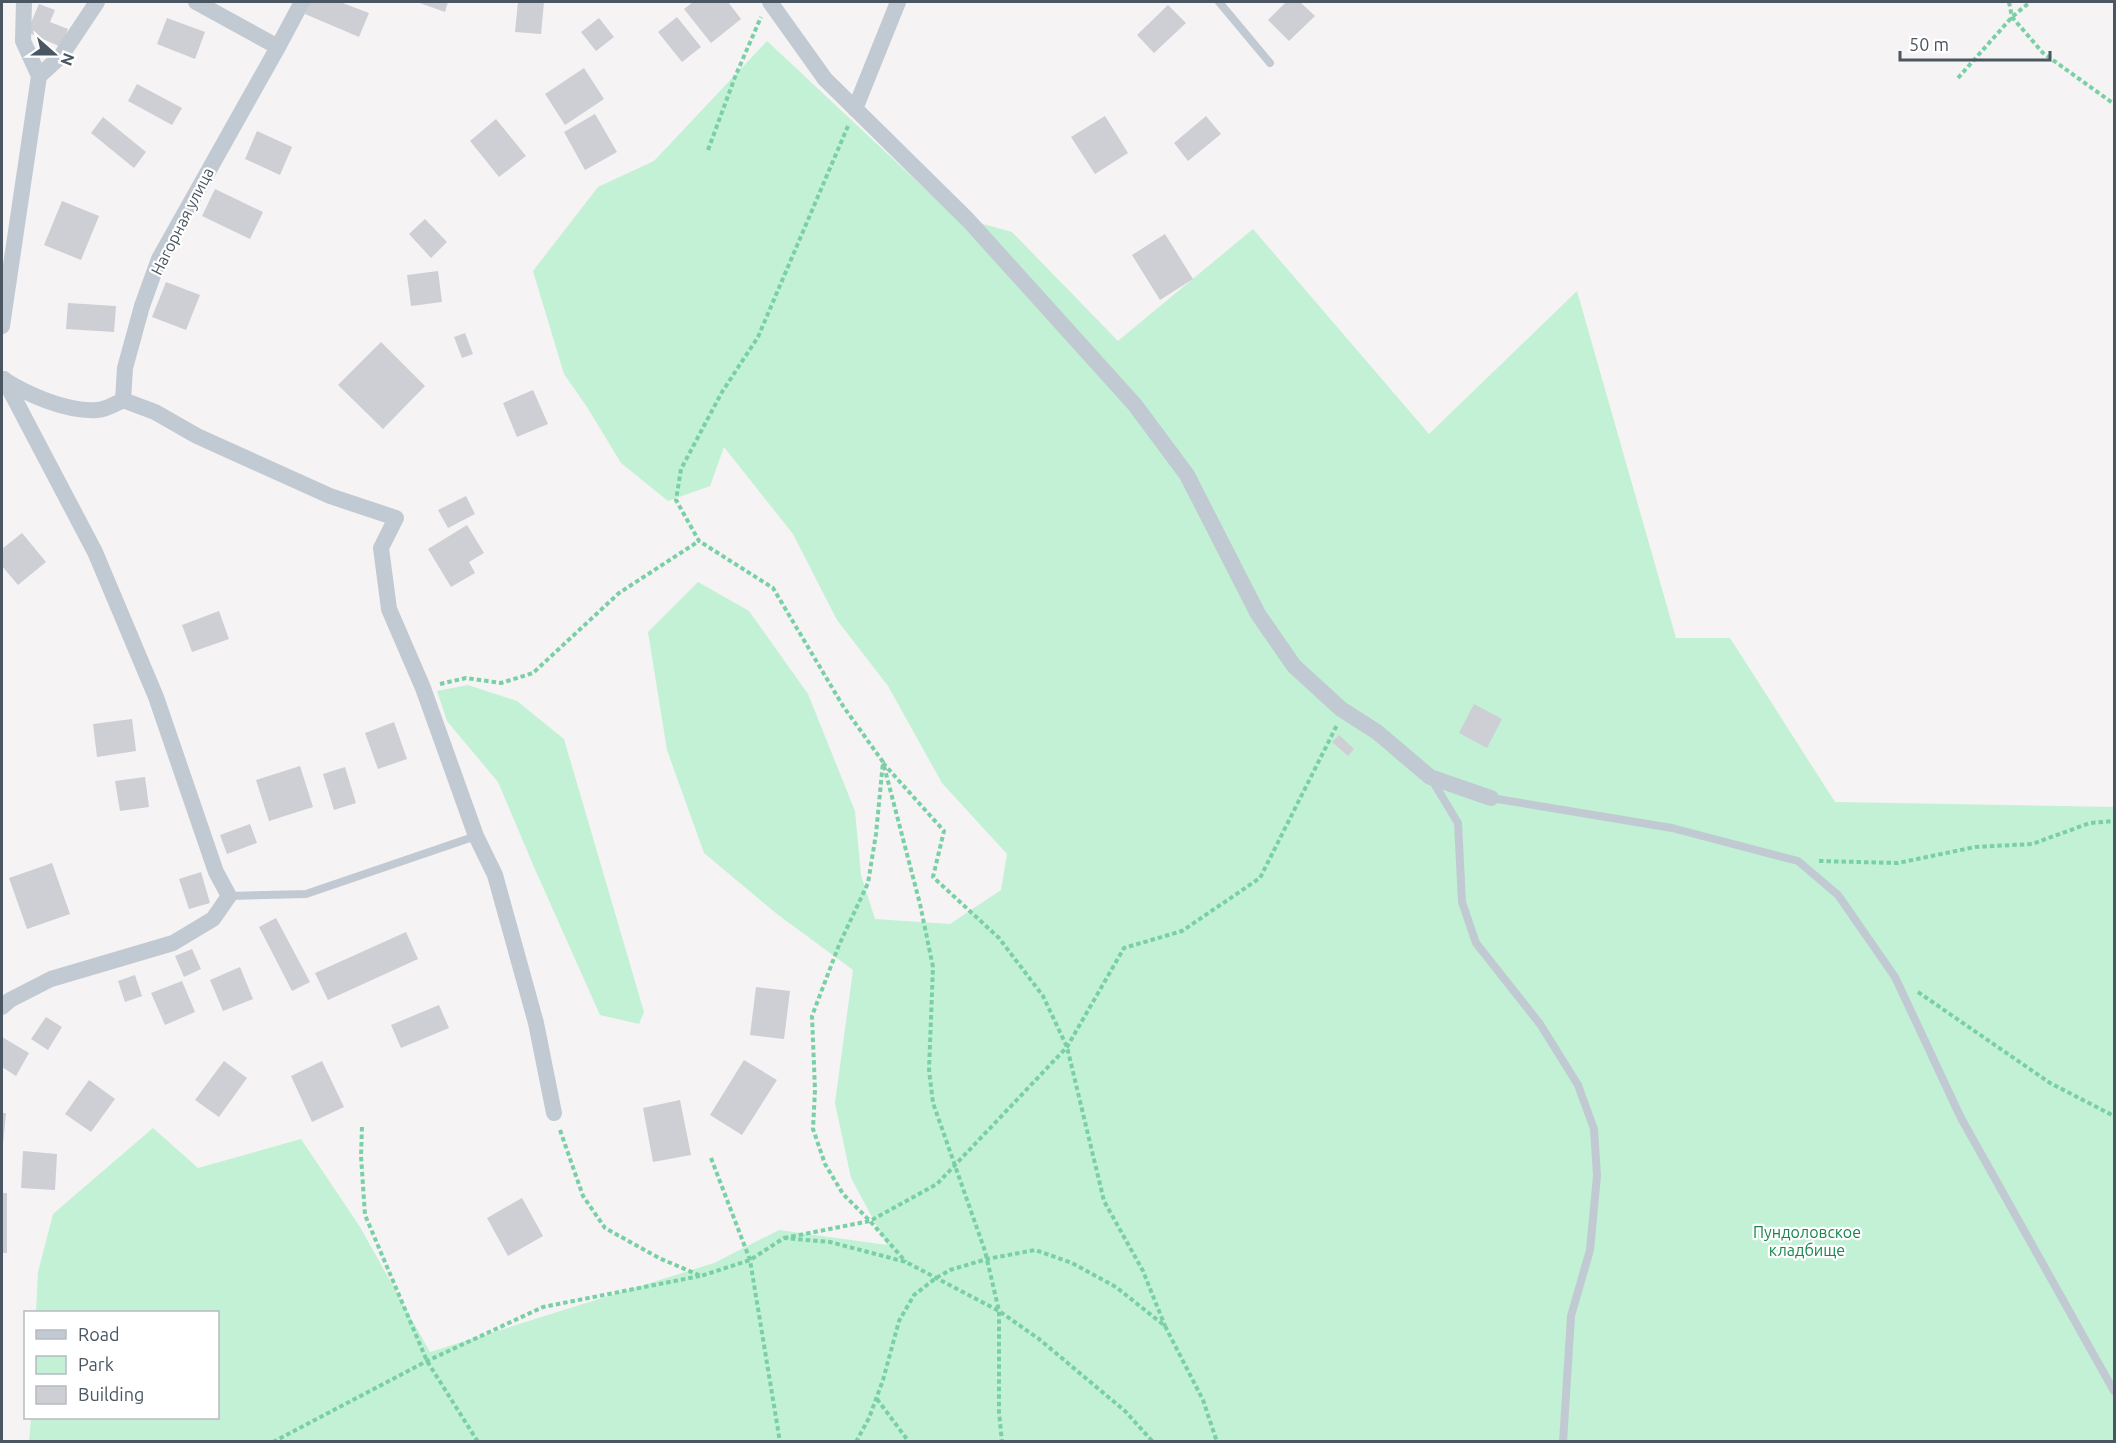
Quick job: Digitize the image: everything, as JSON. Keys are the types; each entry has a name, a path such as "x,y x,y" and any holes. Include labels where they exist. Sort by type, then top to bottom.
{"street":[{"path":"2,326 39,76 23,41 24,2"},
{"path":"39,76 62,56 97,2"},
{"path":"196,2 279,47"},
{"name":"Нагорная улица","path":"123,400 125,368 142,306 159,259 302,2"},
{"path":"855,109 898,2"},
{"path":"767,7 825,79 968,220 1135,405 1187,476 1258,615 1294,666 1341,709 1377,732 1430,777 1491,798"},
{"path":"3,378 34,396 80,410 99,410 123,400 155,412 197,436 330,496 396,518 381,548 389,609 423,688 476,836 495,875 536,1023 554,1113"},
{"path":"2,1007 10,1000 51,979 173,943 213,919 229,896 216,872 156,697 95,552 3,378"}],"lane":[{"path":"1219,2 1270,63"},
{"path":"1430,777 1458,823 1462,902 1476,943 1540,1024 1578,1085 1594,1129 1597,1176 1590,1250 1571,1316 1563,1442"},
{"path":"1491,798 1672,828 1798,861 1838,895 1895,976 1960,1118 2115,1391"},
{"path":"229,896 306,894 476,836"}],"path":[{"path":"2009,2 2012,17 2043,53 2115,104"},
{"path":"1958,78 2012,17 2030,2"},
{"path":"708,150 735,77 767,7"},
{"path":"855,109 758,337 722,392 681,469 676,500 699,541 772,588 843,706 883,762 944,831 933,877 999,938 1043,996 1067,1047 1104,1201 1143,1271 1165,1326 1203,1400 1217,1442"},
{"path":"423,688 466,678 501,683 533,673 620,593 699,541"},
{"path":"273,1442 427,1361 543,1307 701,1275 750,1260 784,1238 870,1221 937,1184 1067,1047 1124,948 1182,931 1260,878 1337,727 1341,709"},
{"path":"883,762 920,904 933,967 929,1070 933,1103 987,1259 999,1311 999,1412 1002,1442"},
{"path":"883,762 876,834 868,883 839,945 812,1016 815,1090 813,1129 825,1164 843,1194 906,1262"},
{"path":"1798,861 1898,863 1975,847 2032,844 2090,823 2115,821"},
{"path":"1895,976 2050,1083 2115,1116"},
{"path":"554,1113 583,1196 605,1228 659,1258 701,1275"},
{"path":"362,1127 361,1156 365,1215 427,1361 478,1442"},
{"path":"711,1158 750,1260 780,1442"},
{"path":"784,1238 831,1242 906,1262 999,1311 1039,1339 1125,1411 1152,1442"},
{"path":"856,1442 870,1418 899,1321 914,1295 950,1270 987,1259 1035,1250 1072,1263 1116,1287 1165,1326"},
{"path":"876,1399 909,1442"}],"green space":[{"name":"Пундоловское кладбище","path":"767,41 954,216 1012,232 1118,341 1253,229 1429,434 1577,291 1676,638 1730,638 1835,802 2114,807 2114,1441 29,1442 31,1419 219,1419 219,1311 36,1311 38,1272 53,1214 153,1128 198,1168 301,1139 360,1227 430,1352 714,1263 779,1230 887,1245 851,1178 835,1103 853,970 777,914 704,853 667,750 648,632 698,582 749,611 808,694 855,811 861,875 875,919 950,924 1001,890 1007,854 942,783 888,686 837,620 793,534 724,447 710,486 668,501 621,463 564,374 533,271 598,187 654,161"},
{"path":"468,685 517,701 564,739 644,1012 639,1024 600,1015 498,782 447,721 437,691"}],"building":[{"path":"310,2 340,2 369,13 359,37 305,14"},
{"path":"417,2 448,2 445,12"},
{"path":"518,2 544,2 541,34 515,32"},
{"path":"693,2 728,2 741,19 711,43 684,9"},
{"path":"1286,2 1300,2 1315,16 1289,41 1268,20"},
{"path":"39,4 55,10 50,22 68,29 61,47 27,32"},
{"path":"1168,5 1186,23 1154,53 1137,35"},
{"path":"677,17 701,47 682,62 658,32"},
{"path":"167,18 205,32 195,59 157,44"},
{"path":"599,18 614,37 596,51 581,32"},
{"path":"584,68 604,99 565,125 545,94"},
{"path":"137,84 182,108 172,125 128,101"},
{"path":"595,114 617,152 585,170 564,132"},
{"path":"1105,116 1128,153 1095,174 1071,137"},
{"path":"1206,116 1221,134 1188,161 1174,143"},
{"path":"103,117 146,152 134,168 91,133"},
{"path":"496,119 526,156 499,177 470,141"},
{"path":"257,131 292,147 280,175 245,159"},
{"path":"215,189 263,212 250,239 202,216"},
{"path":"62,201 99,216 81,260 44,245"},
{"path":"425,219 447,242 431,258 409,234"},
{"path":"1165,234 1193,279 1160,300 1132,255"},
{"path":"438,271 442,302 411,306 407,275"},
{"path":"166,282 200,295 186,330 152,317"},
{"path":"68,303 116,306 114,332 66,329"},
{"path":"465,333 473,354 462,358 454,337"},
{"path":"381,342 425,386 383,429 338,385"},
{"path":"533,390 548,424 517,437 503,403"},
{"path":"466,496 475,514 448,528 438,510"},
{"path":"467,525 484,553 469,562 475,573 451,587 428,549"},
{"path":"22,533 46,562 18,585 2,566 2,549"},
{"path":"219,611 229,639 192,652 182,625"},
{"path":"1474,704 1502,719 1487,748 1459,733"},
{"path":"132,719 136,751 97,757 93,724"},
{"path":"394,722 407,759 378,769 365,733"},
{"path":"1339,735 1354,749 1348,756 1332,742"},
{"path":"300,766 313,807 269,821 256,780"},
{"path":"345,767 356,803 334,810 323,774"},
{"path":"145,777 149,807 120,811 115,781"},
{"path":"250,824 257,843 227,854 220,835"},
{"path":"52,863 70,914 27,929 9,878"},
{"path":"201,872 210,903 189,909 179,879"},
{"path":"276,918 310,982 292,991 259,927"},
{"path":"406,932 418,959 328,1000 315,973"},
{"path":"192,949 201,969 184,977 175,956"},
{"path":"240,967 253,999 223,1011 210,980"},
{"path":"135,975 142,996 125,1002 118,981"},
{"path":"182,981 195,1012 165,1025 151,993"},
{"path":"756,987 790,991 784,1039 750,1035"},
{"path":"439,1005 449,1028 401,1048 391,1025"},
{"path":"46,1017 62,1027 48,1050 31,1039"},
{"path":"2,1037 29,1053 16,1076 2,1067"},
{"path":"744,1060 777,1080 742,1135 710,1115"},
{"path":"224,1061 247,1078 219,1117 195,1100"},
{"path":"322,1061 344,1107 312,1122 291,1076"},
{"path":"89,1080 115,1099 91,1132 65,1114"},
{"path":"680,1100 691,1155 653,1162 643,1108"},
{"path":"2,1113 6,1113 3,1144 2,1144"},
{"path":"23,1151 57,1154 55,1190 21,1188"},
{"path":"2,1193 7,1193 7,1253 2,1253"},
{"path":"522,1198 543,1236 508,1256 487,1218"}]}
